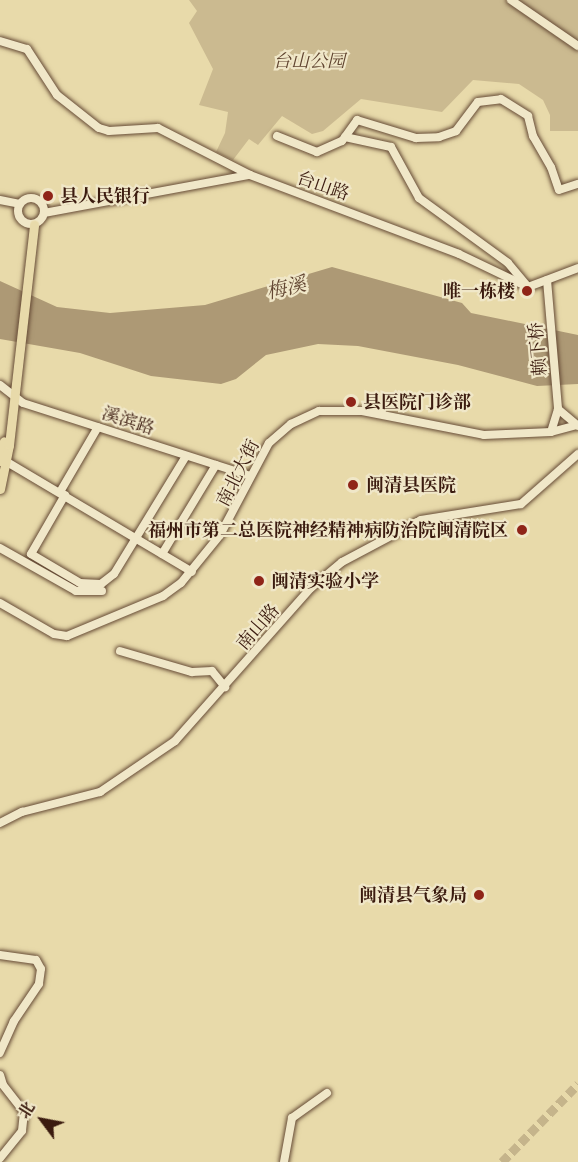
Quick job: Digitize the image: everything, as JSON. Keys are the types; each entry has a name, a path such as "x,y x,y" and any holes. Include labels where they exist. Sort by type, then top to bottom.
{"main road":[{"path":"0,489 32,224"}],"street":[{"path":"511,0 578,46"},
{"name":"台山路","path":"0,41 27,49 57,95 93,125 109,131 158,128 249,176 459,254 528,287"},
{"path":"277,136 317,152 337,145 357,120 416,138 445,136 460,128 478,102 501,99 528,116 533,136 551,167 559,190 578,184"},
{"path":"345,137 391,147 418,198 508,264 528,287 578,268"},
{"path":"20,204 19,217 32,224 44,213 249,176"},
{"path":"0,200 20,204 35,198 42,203 44,213"},
{"name":"赖下桥","path":"547,280 558,406"},
{"name":"溪滨路","path":"0,385 12,395 98,427 251,476"},
{"path":"551,432 558,406 578,426"},
{"name":"南北大街","path":"0,603 54,634 74,635 155,600 192,572 228,524 262,452 279,433 306,416 326,410 362,411 484,435 551,432 578,426"},
{"path":"98,427 31,554 74,581 90,585 107,581 186,456"},
{"name":"南山路","path":"0,823 22,812 105,789 178,738 311,588 342,562 420,520 521,504 578,454"},
{"path":"3,462 62,493 192,572"},
{"path":"162,554 216,465"},
{"path":"0,548 76,591 102,591"},
{"path":"120,651 192,672 213,670 225,687"},
{"path":"0,955 41,964 39,984 14,1021 0,1053"},
{"path":"0,1075 3,1085 24,1112 22,1131 0,1158"},
{"path":"284,1162 292,1118 327,1093"}],"green space":[{"name":"台山公园","path":"189,0 578,0 578,131 550,131 550,115 543,100 519,84 473,80 442,112 361,99 323,131 312,134 282,116 258,145 249,139 233,160 216,152 225,133 228,112 199,105 213,69 189,23 197,11"}],"water":[{"name":"梅溪","path":"332,267 462,303 471,313 578,335 578,384 537,386 458,365 358,346 318,344 266,355 236,379 221,384 151,376 80,353 0,339 0,281 57,307 110,313 205,305"}],"tunnel":[{"path":"502,1162 578,1084"}],"place":[{"name":"县人民银行","path":"48,196"},
{"name":"唯一栋楼","path":"527,291"},
{"name":"县医院门诊部","path":"351,402"},
{"name":"闽清县医院","path":"353,485"},
{"name":"福州市第二总医院神经精神病防治院闽清院区","path":"522,530"},
{"name":"闽清实验小学","path":"259,581"},
{"name":"闽清县气象局","path":"479,895"}]}
